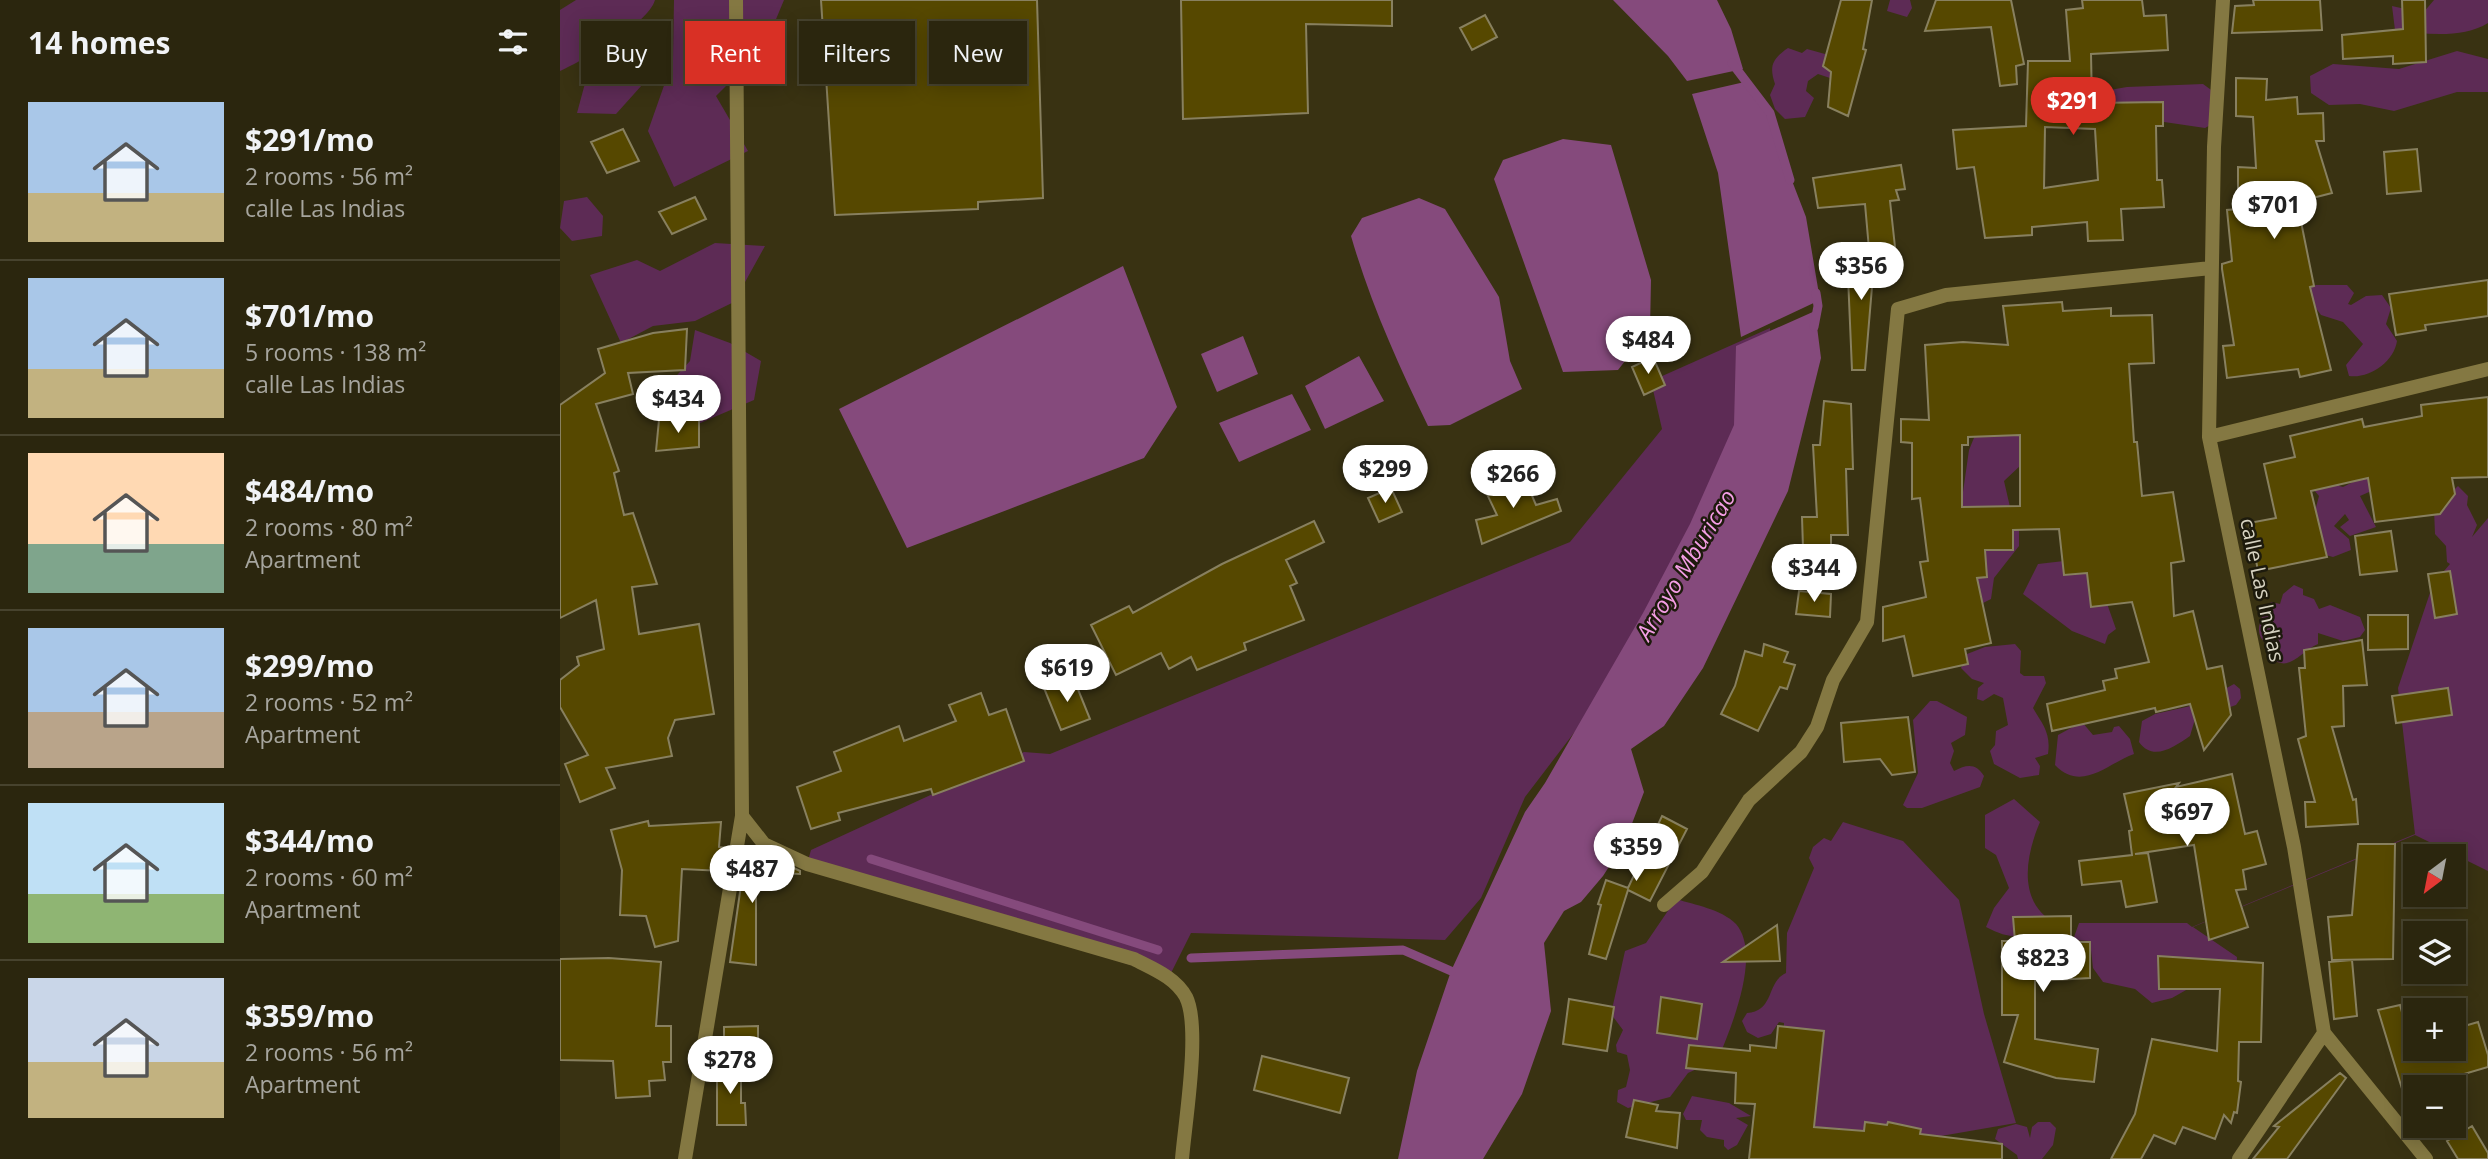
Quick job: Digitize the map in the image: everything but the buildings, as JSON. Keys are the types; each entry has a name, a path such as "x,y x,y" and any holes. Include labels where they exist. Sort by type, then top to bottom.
{"street":[{"path":"685,1159 742,816 741,375 736,0"},
{"name":"calle Las Indias","path":"2223,0 2214,147 2209,437 2294,847 2324,1033"},
{"path":"1664,905 1702,872 1749,800 1801,752 1817,727 1833,680 1867,622 1898,309 1946,295 2211,268"},
{"path":"2209,437 2488,369"},
{"path":"742,816 764,844 807,864 1134,959 1169,977 1186,998 1193,1027 1182,1159"},
{"path":"2239,1159 2324,1033 2426,1159"}],"shaded area":[{"path":"576,0 655,0 640,21 581,21 581,60 560,71 560,10"},
{"path":"674,0 784,0 775,21 685,21 685,84 728,84 716,96 748,151 674,187 648,131 665,84 671,84"},
{"path":"1890,0 1910,0 1912,8 1907,17 1887,11"},
{"path":"2434,0 2488,0 2488,23 2455,33 2430,34 2395,30 2392,6 2423,13"},
{"path":"1788,48 1802,53 1807,49 1825,54 1842,66 1830,78 1818,74 1808,81 1806,91 1814,98 1805,117 1785,119 1775,109 1770,95 1775,84 1773,63"},
{"path":"2457,51 2488,59 2488,92 2457,92 2394,111 2360,104 2329,105 2311,93 2310,76 2333,64 2399,69"},
{"path":"585,84 643,84 616,114 577,113"},
{"path":"2203,84 2214,92 2214,123 2205,128 2103,113 2098,92 2127,87"},
{"path":"587,197 603,216 602,236 572,241 560,228 564,201"},
{"path":"715,243 765,246 734,302 695,321 653,326 621,343 590,275 637,260 660,271"},
{"path":"2316,285 2347,285 2354,293 2348,304 2351,305 2366,296 2382,295 2391,308 2386,324 2397,341 2391,356 2379,368 2365,375 2349,376 2346,365 2363,344 2343,322 2321,315 2303,291"},
{"path":"1770,328 1770,370 1612,683 1525,797 1481,898 1445,940 1191,933 1169,977 807,864 811,850 1024,752 1050,754 1570,542 1662,429 1651,381"},
{"path":"695,330 730,343 761,361 754,400 684,430 656,398 690,361"},
{"path":"2015,401 2037,450 2004,481 2010,507 2019,520 2019,546 1994,578 1991,599 1981,604 1963,528 1963,492 1969,450 1978,428"},
{"path":"2362,469 2378,488 2360,496 2376,527 2350,536 2340,527 2349,520 2345,514 2334,526 2349,539 2351,550 2333,557 2322,554 2313,519 2319,496 2314,490 2342,481 2339,486 2343,487 2353,482 2353,472"},
{"path":"2458,486 2468,496 2467,505 2477,525 2472,537 2488,518 2488,871 2466,860 2466,844 2433,844 2415,835 2193,927 2237,957 2236,976 2202,981 2172,998 2152,1003 2135,989 2103,982 2093,968 2090,941 2073,940 2079,923 2187,923 2192,927 2415,834 2398,688 2433,584 2450,564 2447,562 2446,546 2435,534 2434,509"},
{"path":"2064,561 2099,581 2116,629 2108,635 2105,644 2072,631 2023,594 2038,564"},
{"path":"2294,585 2303,589 2303,595 2314,599 2319,609 2330,605 2360,617 2365,630 2360,637 2343,641 2318,633 2318,644 2290,662 2278,662 2272,658 2275,648 2262,639 2259,627 2271,602 2280,604 2283,594"},
{"path":"2015,644 2021,651 2020,673 2024,676 2044,676 2046,683 2033,708 2045,730 2049,747 2048,754 2035,758 2040,766 2039,775 2020,778 1994,764 1990,751 1995,745 1996,731 2008,725 2003,698 1994,694 1983,701 1977,699 1978,688 1984,683 1972,679 1961,668 1967,654 1985,647"},
{"path":"2234,684 2240,689 2241,698 2236,705 2195,719 2190,736 2177,744 2157,752 2145,748 2139,742 2142,721 2155,714 2195,705"},
{"path":"1930,701 1937,701 1967,717 1965,735 1951,743 1954,751 1950,763 1954,771 1971,766 1984,776 1980,787 1922,808 1907,808 1903,805 1918,773 1913,720"},
{"path":"2082,722 2093,735 2112,732 2114,727 2119,726 2130,739 2134,754 2085,776 2065,773 2055,765 2058,735"},
{"path":"2014,799 2040,822 2028,864 2030,892 2035,905 2057,924 2022,936 2006,935 1986,927 1994,908 2009,888 1996,855 1985,848 1985,815"},
{"path":"1843,822 1903,841 1959,900 1984,1014 2016,1123 1941,1136 1940,1139 1883,1146 1781,1116 1784,1023 1779,1022 1771,1034 1758,1038 1747,1032 1742,1021 1747,1013 1762,1007 1775,983 1786,973 1787,933 1814,868 1809,858 1813,847 1824,838 1831,841"},
{"path":"1676,899 1715,911 1736,924 1743,937 1746,953 1742,991 1718,1059 1688,1073 1670,1097 1628,1108 1617,1102 1618,1090 1626,1087 1630,1070 1627,1055 1617,1052 1616,1045 1623,1030 1611,1014 1625,951 1646,943"},
{"path":"1692,1096 1729,1103 1751,1116 1736,1118 1748,1125 1737,1145 1728,1150 1724,1146 1724,1140 1707,1137 1700,1130 1702,1120 1686,1120 1683,1114"},
{"path":"2038,1122 2050,1122 2056,1128 2053,1145 2042,1159 2018,1159 2017,1155 1995,1139 1998,1129 2016,1124 2027,1127 2030,1138 2032,1127"}],"water":[{"path":"1613,0 1717,0 1731,29 1743,69 1687,81 1668,56"},
{"path":"1749,81 1765,111 1806,217 1820,300 1741,337 1718,173 1692,94"},
{"path":"1563,139 1611,145 1651,280 1650,329 1618,370 1563,372 1494,179 1503,160"},
{"path":"1419,198 1445,209 1499,297 1510,361 1522,389 1450,425 1428,426 1385,333 1351,236 1362,218"},
{"path":"1123,266 1177,407 1144,458 907,548 839,409"},
{"path":"1815,311 1821,358 1788,491 1703,668 1664,726 1631,749 1644,792 1625,842 1603,876 1581,902 1564,911 1544,943 1551,1011 1522,1094 1483,1159 1398,1159 1417,1071 1451,971 1525,812 1545,783 1643,613 1690,524 1734,425 1736,346"},
{"path":"1243,336 1258,374 1217,392 1201,354"},
{"path":"1359,356 1384,401 1325,429 1305,386"},
{"path":"1292,394 1311,430 1239,462 1219,423"}],"waterway":[{"name":"Arroyo Mburicao","path":"1732,63 1770,113 1790,180"},
{"name":"Arroyo Mburicao","path":"1814,327 1818,306 1816,293"},
{"path":"871,859 1158,950"},
{"path":"1191,958 1403,950 1451,971"}]}
